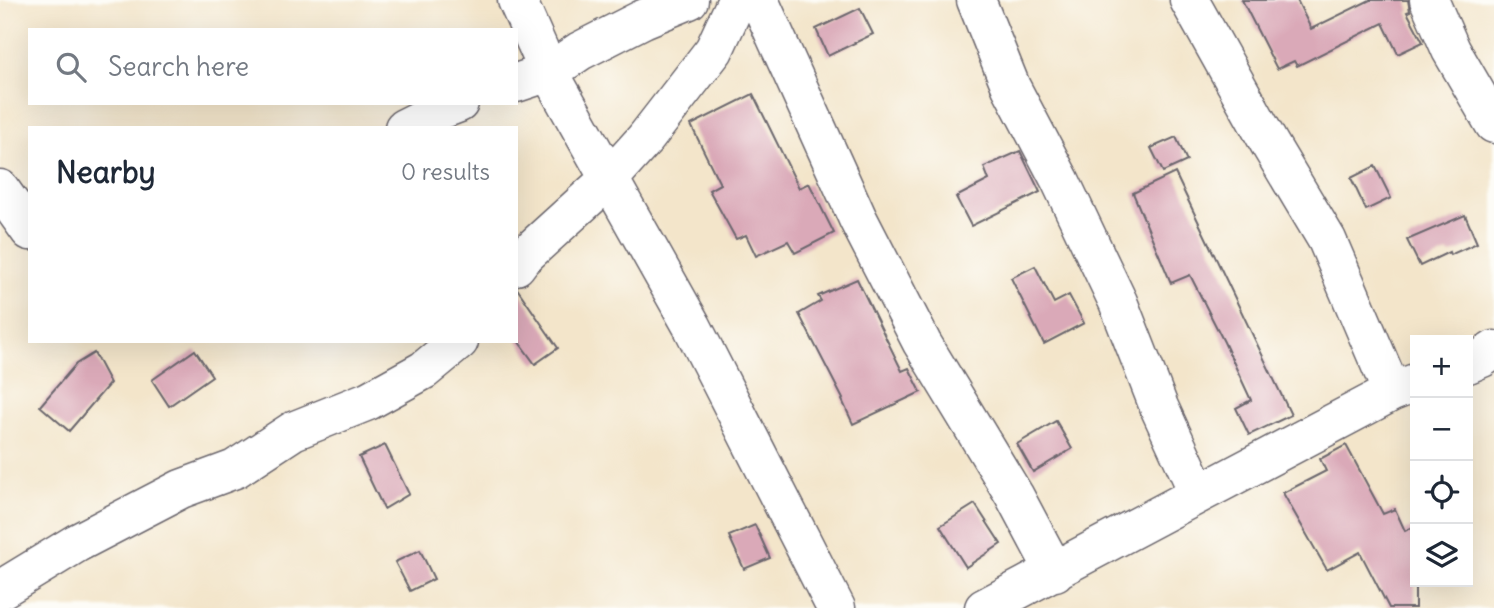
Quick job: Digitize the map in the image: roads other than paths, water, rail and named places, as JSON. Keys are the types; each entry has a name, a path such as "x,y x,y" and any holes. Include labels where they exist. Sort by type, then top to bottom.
{"street":[{"path":"517,0 532,78 609,179 692,326 836,608"},
{"path":"532,78 643,19 689,0"},
{"path":"518,263 609,179 645,139 714,50 737,0"},
{"path":"759,0 858,219 922,343 1014,495 1055,572"},
{"path":"976,0 1011,87 1060,180 1118,302 1159,407 1199,494"},
{"path":"984,608 1404,388 1327,240 1189,0"},
{"path":"1429,0 1451,50 1494,124"},
{"path":"408,126 454,105"},
{"path":"0,189 28,228"},
{"path":"0,590 77,543 181,489 235,469 293,431 368,401 424,370 456,343"},
{"path":"1473,361 1494,350"}]}
